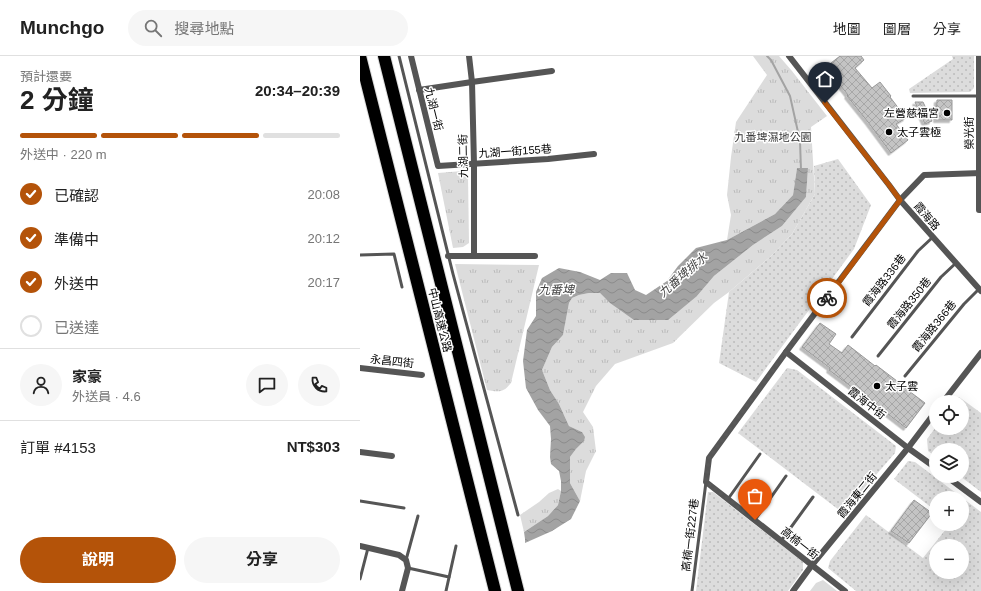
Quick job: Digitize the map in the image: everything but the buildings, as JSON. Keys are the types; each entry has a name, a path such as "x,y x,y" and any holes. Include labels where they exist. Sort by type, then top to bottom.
{"highway":[{"name":"中山高速公路","path":"360,56 494,586"},
{"name":"中山高速公路","path":"384,56 517,587"}],"street":[{"name":"九湖一街","path":"411,56 438,166"},
{"name":"九湖二街","path":"469,56 472,82 474,256"},
{"name":"霞海路","path":"789,56 900,200 980,290"},
{"name":"榮光街","path":"979,56 980,210"},
{"path":"420,90 552,72"},
{"name":"九湖一街155巷","path":"438,166 548,159 594,154"},
{"path":"706,482 709,458 900,200 924,175 980,173"},
{"path":"448,256 535,256"},
{"name":"霞海中街","path":"786,352 929,463"},
{"path":"948,395 981,353"},
{"name":"永昌四街","path":"360,368 422,374"},
{"name":"霞海東二街","path":"793,591 812,565 929,420"},
{"path":"360,452 392,456"},
{"name":"高楠一街","path":"706,482 845,591"},
{"path":"955,483 981,502"},
{"path":"360,546 399,555 406,560 408,568 402,591"}],"lane":[{"path":"399,56 448,256 518,515"},
{"path":"913,96 980,96"},
{"name":"霞海路336巷","path":"852,337 918,251 933,237"},
{"path":"360,255 394,254 402,287"},
{"name":"霞海路350巷","path":"878,356 941,277 956,263"},
{"name":"霞海路366巷","path":"906,376 964,304 980,290"},
{"path":"728,499 760,454"},
{"path":"755,520 786,476"},
{"name":"高楠一街227巷","path":"692,591 706,482"},
{"path":"781,541 813,497"},
{"path":"360,501 404,508"},
{"path":"406,560 418,516"},
{"path":"446,591 456,546"},
{"path":"360,580 368,548"},
{"path":"408,568 449,578"}],"green space":[{"name":"九番埤濕地公園","path":"753,56 779,56 827,116 811,127 815,194 792,234 771,256 714,303 673,343 615,364 596,386 583,412 593,427 596,451 586,471 580,501 570,483 570,457 584,441 582,432 569,426 559,404 550,390 542,370 552,347 563,335 569,303 572,298 589,293 600,293 610,303 697,296 714,276 753,245 782,226 806,197 808,168 797,168 793,195 775,214 727,240 731,215 727,195 736,122 767,75"},
{"path":"952,56 974,56 974,88 970,92 910,93 909,89 953,59"},
{"path":"838,159 871,205 854,249 756,382 719,363 729,292 771,256 792,234 815,194 814,166"},
{"path":"463,171 468,176 469,243 463,247 453,248 438,173"},
{"path":"455,264 539,265 511,383 506,389 498,391 487,390"},
{"path":"787,368 797,370 896,446 895,453 843,513 738,433"},
{"path":"969,404 981,413 981,492 969,483 969,443 929,443 929,452 927,439 930,435 969,435"},
{"path":"908,461 915,462 929,473 929,483 943,483 953,491 929,491 929,506 894,479"},
{"path":"558,489 561,491 558,505 548,516 524,532 520,515 549,493"},
{"path":"708,492 713,492 803,562 803,570 788,591 696,591"},
{"path":"969,503 981,512 981,591 856,591 828,568 830,561 866,515 923,558 929,550 929,579 969,579 969,539 938,539 944,531 969,531"},
{"path":"823,580 837,591 810,591 816,583"}],"water":[{"name":"九番埤","path":"797,168 808,168 806,197 782,226 753,245 714,276 697,296 668,320 634,320 610,303 600,293 589,293 572,298 569,303 563,335 552,347 542,370 550,390 559,404 569,426 582,432 585,437 584,441 570,457 570,483 580,501 571,519 552,531 525,543 524,532 548,516 558,505 561,491 559,471 551,464 550,426 538,410 526,388 523,361 527,330 536,316 536,292 542,278 559,268 580,272 600,280 611,273 627,273 635,290 646,295 667,281 678,266 696,248 727,240 775,214 793,195"}],"waterway":[{"name":"九番埤排水","path":"767,56 771,60 790,96 800,141 801,170"}],"way so far":[{"path":"755,520 706,482 709,458 827,298"}],"place":[{"name":"左營慈福宮","path":"947,113"},
{"name":"太子雲極","path":"889,132"},
{"name":"太子雲","path":"877,386"}],"route":[{"path":"825,103 900,200 827,298"}]}
